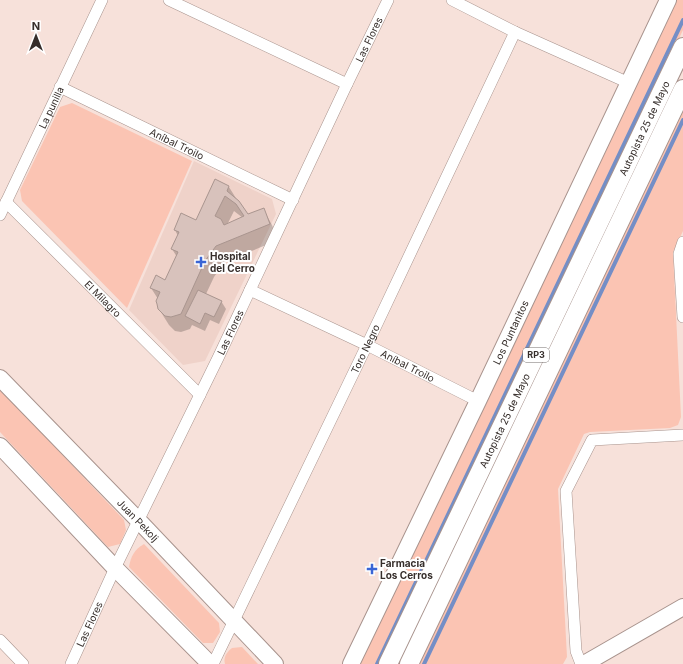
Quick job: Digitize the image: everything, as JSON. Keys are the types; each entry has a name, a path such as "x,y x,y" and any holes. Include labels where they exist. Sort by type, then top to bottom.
{"main road":[{"name":"Autopista 25 de Mayo","path":"388,664 683,47"},
{"name":"Autopista 25 de Mayo","path":"409,664 683,89"}],"street":[{"name":"La punilla","path":"0,216 102,0"},
{"path":"169,0 347,84"},
{"name":"Las Flores","path":"72,664 115,568 200,395 388,0"},
{"path":"452,0 515,32 629,84"},
{"name":"Los Puntanitos","path":"351,664 478,401 668,0"},
{"name":"Toro Negro","path":"212,664 367,345 515,32"},
{"name":"Aníbal Troilo","path":"60,87 293,200"},
{"name":"El Milagro","path":"6,202 200,395"},
{"path":"683,242 679,254 683,317"},
{"name":"Aníbal Troilo","path":"250,290 367,345 478,401"},
{"name":"Juan Pekolj","path":"0,378 275,664"},
{"path":"683,434 592,440 566,491 576,651 583,664 683,607"},
{"path":"0,446 115,568 212,664"},
{"path":"0,640 23,664"}],"shaded area":[{"path":"675,0 683,0 683,30 382,664 360,664"},
{"path":"72,103 192,161 127,308 22,201 20,190 60,107"},
{"path":"683,109 683,231 673,252 681,417 678,425 670,428 590,432 584,434 558,489 567,657 563,664 417,664"},
{"name":"Hospital del Cerro","path":"194,161 272,199 276,214 205,361 183,365 129,310"},
{"path":"0,389 124,520 126,530 120,544 108,547 0,432"},
{"path":"144,544 219,623 220,632 213,643 203,643 129,567 134,554"},
{"path":"242,647 258,664 225,664 225,657 232,648"}],"building":[{"path":"215,179 229,186 227,191 239,201 248,214 264,208 270,224 216,246 205,261 181,314 171,317 165,316 158,309 156,301 160,292 150,288 156,275 165,280 178,252 171,249 179,232 174,230 181,213 196,220","holes":["225,196 236,204 244,216 224,225 221,219 215,216"]},
{"path":"198,290 222,301 214,317 205,313 200,324 185,316"}],"waterway":[{"path":"377,664 683,20"},
{"path":"424,664 683,120"}],"place":[{"name":"Hospital del Cerro","path":"201,262"},
{"name":"Farmacia Los Cerros","path":"372,569"}]}
